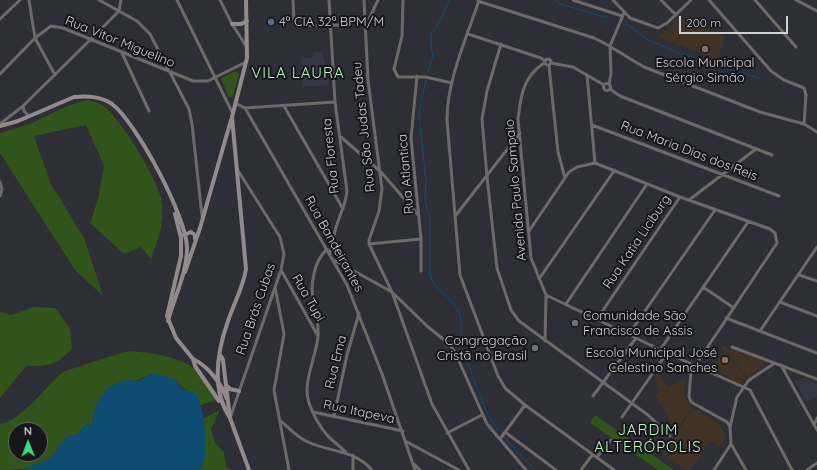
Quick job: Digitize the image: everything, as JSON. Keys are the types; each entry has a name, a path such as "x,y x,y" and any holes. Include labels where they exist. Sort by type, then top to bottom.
{"main road":[{"path":"223,406 218,382 218,360 228,321 242,288 246,269 232,112 246,62 248,49 246,0"},
{"path":"232,24 247,22"},
{"path":"0,125 30,116 74,97 92,96 112,104 132,126 158,170 185,233 186,254 181,278 168,322"},
{"path":"181,278 194,245 232,117"},
{"path":"173,204 181,238 181,256 167,312 168,322 176,338 192,359 195,366 230,418 249,470"},
{"path":"181,238 185,233 193,232 201,221"},
{"path":"193,232 195,236 194,245"},
{"path":"220,356 223,360 230,418"},
{"path":"192,359 199,362 218,382 229,405"},
{"path":"210,374 218,372"},
{"path":"226,386 230,389 239,391"}],"street":[{"path":"0,19 20,0"},
{"path":"29,0 35,38 55,75"},
{"path":"99,0 137,21 150,34 192,118 202,216"},
{"path":"0,125 23,106 119,11 121,0"},
{"path":"177,0 232,112"},
{"path":"220,0 232,24 248,49"},
{"path":"293,0 294,22 299,26 343,25"},
{"name":"Rua Floresta","path":"328,251 343,209 347,191 341,137 335,102 329,0"},
{"name":"Rua São Judas Tadeu","path":"364,0 364,30 368,80 381,172 382,199 369,244"},
{"path":"364,30 378,0"},
{"path":"403,0 402,36 394,69 398,77 417,76 452,83"},
{"path":"573,0 622,16"},
{"path":"613,0 624,13 637,21 658,28 667,23 692,0"},
{"path":"661,0 676,15"},
{"path":"709,0 771,71 780,78 804,88 806,94 804,124"},
{"path":"755,0 796,47"},
{"path":"796,0 817,11"},
{"path":"614,470 525,405 502,385 477,323 460,275 447,120 448,104 452,83 479,1 594,38 644,67 760,112 804,124 817,132"},
{"path":"610,89 610,46 624,13"},
{"name":"Rua Vitor Miguelino","path":"0,74 35,38 49,28 57,26 170,73 193,81 208,81 246,62"},
{"path":"468,34 541,58 550,64 566,65 587,75 604,85 605,89 610,89 620,96 772,155"},
{"path":"501,44 483,109 487,177 497,268 504,291 515,317 545,341 632,402 656,421 670,436"},
{"path":"122,53 149,112"},
{"path":"545,62 549,59 558,152 565,178"},
{"name":"Avenida Paulo Sampaio","path":"545,62 534,70 528,77 519,111 531,258 546,294"},
{"path":"587,75 595,163"},
{"name":"Rua Atlantica","path":"417,76 411,138 421,239 421,271"},
{"path":"604,85 609,84"},
{"path":"234,102 245,108 335,102"},
{"path":"23,106 24,111 30,116"},
{"path":"284,106 343,209"},
{"name":"Rua Bandeirantes","path":"245,108 334,260 347,285 407,442 415,470"},
{"name":"Rua Maria Dias dos Reis","path":"592,125 779,196"},
{"path":"456,214 487,177 520,133"},
{"path":"341,137 381,172 419,216"},
{"path":"689,200 756,149"},
{"path":"529,231 565,178 573,169 595,163 680,197 770,229 778,240 734,308 693,365 689,378 689,399 693,404 727,422 730,427"},
{"name":"Rua Brás Cubas","path":"230,418 281,270 284,254 280,237 237,169"},
{"path":"539,279 614,171"},
{"path":"0,182 2,189 0,196"},
{"path":"566,304 647,184"},
{"name":"Rua Katia Liciburg","path":"597,319 680,197"},
{"path":"629,334 715,210"},
{"path":"660,350 748,222"},
{"path":"421,239 369,244 392,292 424,386 447,433 469,470"},
{"path":"760,331 817,247"},
{"name":"Rua Itapeva","path":"328,251 320,257 316,265 312,286 318,320 318,336 307,388 308,402 313,412 402,431"},
{"path":"334,260 392,292 453,348 482,415 490,428 526,470"},
{"name":"Rua Tupi","path":"281,270 318,336"},
{"path":"798,275 817,282"},
{"path":"275,287 283,324 283,342 274,390 281,421 284,449 290,470"},
{"path":"704,287 734,308"},
{"path":"545,341 546,294 660,350 744,386 750,390 792,470"},
{"path":"780,302 817,316"},
{"name":"Rua Ema","path":"334,416 347,355 359,314"},
{"path":"726,318 817,353"},
{"path":"593,396 636,338"},
{"path":"732,347 817,379"},
{"path":"622,417 667,353"},
{"path":"746,470 731,444 730,427 737,397 744,386 752,378 775,363"},
{"path":"781,365 817,430"},
{"path":"500,439 525,405"},
{"path":"313,412 327,435 347,453"},
{"path":"447,433 482,415"},
{"path":"814,425 817,418"},
{"path":"281,421 295,434 308,443 353,455 372,470"},
{"path":"505,432 556,470"},
{"path":"597,457 611,440"},
{"path":"407,442 459,470"},
{"path":"714,470 731,444"},
{"path":"581,470 593,454"},
{"path":"353,455 353,470"},
{"path":"413,463 420,470"},
{"path":"807,470 817,463"}],"shaded area":[{"name":"Escola Municipal Sérgio Simão","path":"678,18 725,36 718,60 658,37 674,24 673,22"},
{"path":"313,52 322,52 325,64 327,65 329,85 303,87 302,58 313,57"},
{"path":"724,345 729,351 737,351 764,361 765,366 747,377 726,351 721,348"},
{"name":"Escola Municipal José Celestino Sanches","path":"724,351 747,378 741,384 712,369"},
{"path":"658,373 668,387 685,379 684,395 691,409 675,432 655,395 660,391 654,377"},
{"path":"800,378 817,384 817,397 806,402 795,382"},
{"path":"693,408 721,424 726,437 721,448 710,441 690,470 684,470 662,454"}],"green space":[{"path":"236,71 239,74 233,96 229,98 221,78"},
{"path":"88,100 100,104 119,122 147,166 160,193 162,203 161,225 151,259 141,247 124,254 90,223 98,199 104,166 86,125 34,136 50,182 85,240 103,296 75,270 0,153 0,133 30,124 67,106"},
{"path":"35,307 55,308 70,328 72,348 57,362 52,364 26,366 0,398 0,312 11,315"},
{"path":"131,351 155,354 172,358 193,368 206,383 217,400 200,405 195,396 182,387 176,380 152,374 102,395 96,405 92,424 85,425 78,434 66,437 56,454 48,460 48,422 8,422 39,397 58,376 65,371 124,352"},
{"path":"220,410 211,429 215,443 224,452 226,467 231,470 200,470 205,457 204,418"},
{"path":"595,415 674,470 658,470 590,423"},
{"path":"8,422 8,462 45,462 28,468 0,470 0,424"}],"water":[{"path":"152,374 162,375 176,380 181,388 193,392 198,397 204,418 205,437 205,457 200,470 22,470 41,462 48,462 48,459 56,452 66,437 78,434 85,425 92,424 96,406 107,389 125,380 138,381"}],"waterway":[{"path":"428,72 433,56 431,35 442,17 449,0"},
{"path":"555,0 560,4 609,18"},
{"path":"623,24 627,24 647,39 674,51 761,79"},
{"path":"426,80 419,114 426,182 425,201 430,219 430,276 437,287 458,310 461,322 461,344"},
{"path":"462,349 487,413 498,430"},
{"path":"505,438 534,470"},
{"path":"200,465 208,470"}],"place":[{"name":"4ª CIA 32º BPM/M","path":"271,22"},
{"name":"Escola Municipal Sérgio Simão","path":"705,49"},
{"name":"Comunidade São Francisco de Assis","path":"575,323"},
{"name":"Congregação Cristã no Brasil","path":"535,348"},
{"name":"Escola Municipal José Celestino Sanches","path":"725,360"}],"district":[{"name":"VILA LAURA","path":"298,73"},
{"name":"JARDIM ALTERÓPOLIS","path":"648,438"}]}
